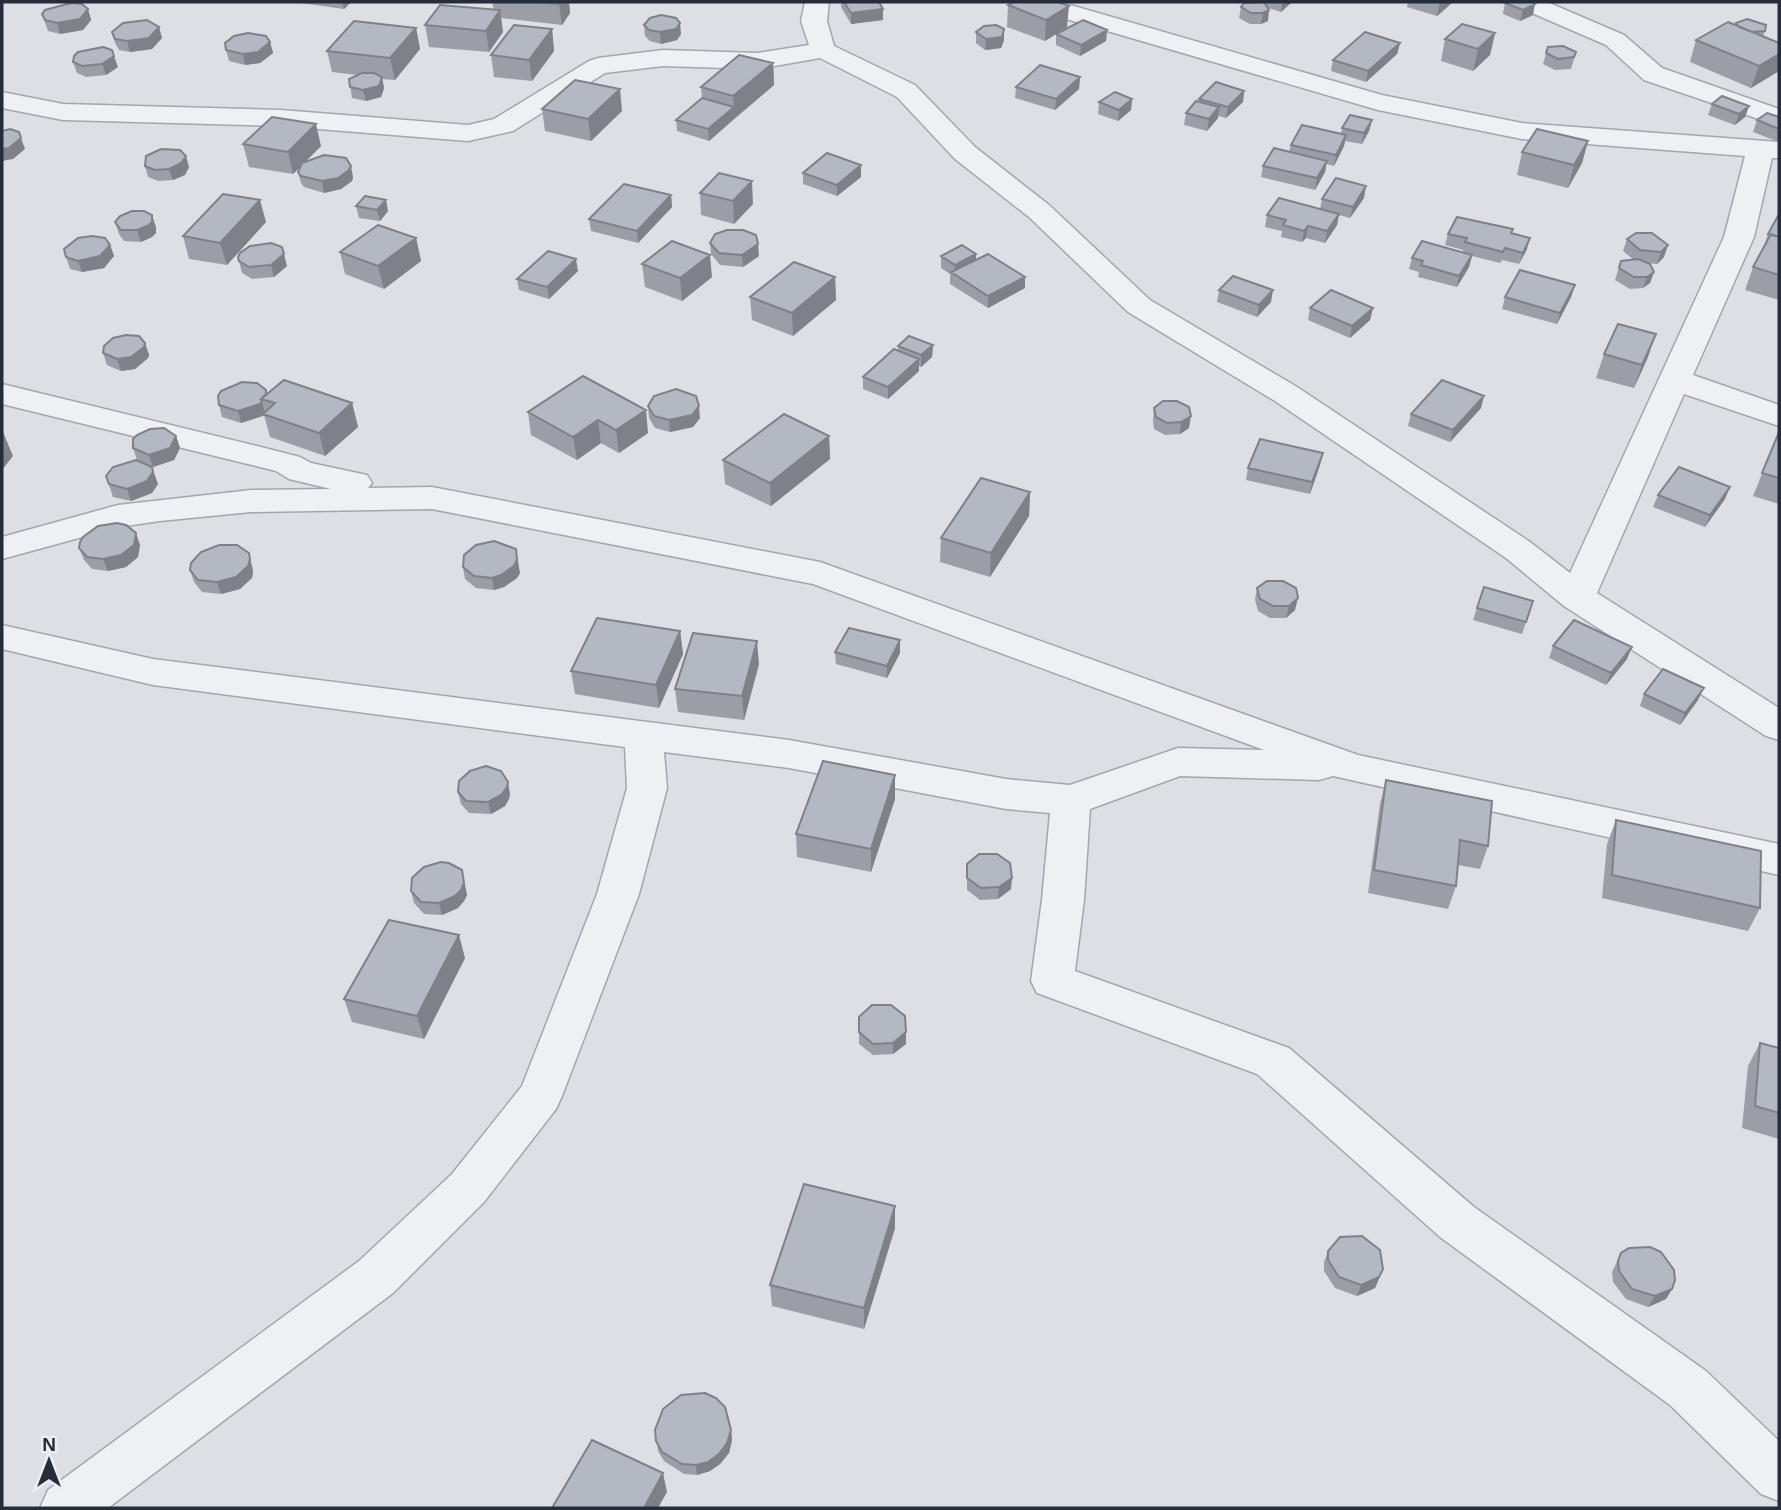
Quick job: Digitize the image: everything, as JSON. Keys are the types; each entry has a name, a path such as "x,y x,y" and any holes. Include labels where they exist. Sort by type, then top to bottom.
{"street":[{"path":"817,2 814,21 823,50"},
{"path":"1034,2 1378,102 1522,131 1770,151 1739,237 1577,597"},
{"path":"1527,2 1615,40 1653,74 1779,118"},
{"path":"2,100 62,111 281,118 468,133 503,125 597,66 663,58 757,61 823,50 906,91 965,153 1040,211 1139,306 1286,394 1518,551 1577,597 1779,726"},
{"path":"1676,380 1779,416"},
{"path":"2,394 288,464 301,472 820,574 1353,768 1779,859"},
{"path":"2,548 106,519 160,510 251,501 432,498"},
{"path":"2,637 153,672 644,735 872,768 1006,794 1071,800 1178,762 1353,768"},
{"path":"66,1508 376,1277 468,1188 540,1096 618,894 646,788 644,735"},
{"path":"1071,800 1063,900 1052,981 1272,1061 1457,1222 1688,1388 1779,1476"}],"building":[{"path":"844,2 879,2 883,9 851,13"},
{"path":"1014,2 1058,2 1069,6 1046,20 1008,5"},
{"path":"1264,2 1269,10 1263,13 1251,13 1241,7 1244,3"},
{"path":"71,3 82,4 88,9 80,19 57,23 45,20 42,14 45,10"},
{"path":"1505,3 1535,4 1523,10"},
{"path":"440,5 500,10 486,31 425,25"},
{"path":"661,15 676,18 680,23 676,29 660,32 649,30 644,25 650,18"},
{"path":"1747,19 1766,25 1765,31 1752,32 1736,23"},
{"path":"147,20 159,27 149,38 127,41 115,39 112,32 123,23"},
{"path":"1083,20 1107,30 1081,45 1056,34"},
{"path":"354,21 416,28 390,58 327,51"},
{"path":"1728,22 1779,43 1779,54 1759,66 1696,40"},
{"path":"1462,24 1495,33 1478,49 1445,39"},
{"path":"514,25 552,29 529,60 491,55"},
{"path":"996,25 1004,29 1002,37 986,39 976,32 984,26"},
{"path":"1365,32 1400,43 1368,71 1333,60"},
{"path":"248,33 266,36 270,42 258,52 243,54 226,50 225,43 234,36"},
{"path":"1563,46 1576,52 1574,57 1558,59 1546,53 1548,47"},
{"path":"103,47 112,50 114,56 102,64 82,66 73,62 78,52"},
{"path":"739,55 773,63 733,96 701,87"},
{"path":"1040,65 1080,77 1056,99 1016,87"},
{"path":"362,73 374,73 382,77 379,86 363,90 350,87 349,79"},
{"path":"575,80 620,89 588,119 542,109"},
{"path":"1216,82 1244,91 1228,107 1199,99"},
{"path":"1115,92 1132,99 1119,110 1099,102"},
{"path":"1722,96 1749,106 1739,114 1712,104"},
{"path":"702,98 734,107 708,129 676,120"},
{"path":"1196,101 1219,107 1209,119 1186,113"},
{"path":"1767,113 1779,117 1779,129 1757,120"},
{"path":"1350,115 1372,120 1364,133 1342,128"},
{"path":"272,117 316,124 288,152 243,144"},
{"path":"1302,125 1346,135 1336,155 1291,145"},
{"path":"10,129 19,132 21,138 9,148 2,149 2,131"},
{"path":"1537,129 1588,141 1574,165 1522,152"},
{"path":"1274,148 1327,161 1317,178 1263,166"},
{"path":"161,149 180,150 186,156 181,163 169,169 155,170 145,166 146,156"},
{"path":"827,153 861,165 837,185 803,173"},
{"path":"324,155 346,158 351,166 349,170 338,178 322,181 301,176 298,172 302,163"},
{"path":"719,173 752,181 733,201 700,193"},
{"path":"1336,178 1366,186 1353,207 1322,199"},
{"path":"624,184 671,195 637,231 589,219"},
{"path":"223,194 260,200 220,243 183,236"},
{"path":"365,196 386,200 377,210 356,206"},
{"path":"1279,198 1339,214 1327,231 1308,226 1304,231 1283,225 1286,220 1267,215"},
{"path":"132,211 144,211 152,215 152,222 137,230 121,230 115,222 120,216"},
{"path":"1779,214 1779,237 1768,234"},
{"path":"1457,217 1513,229 1511,233 1530,238 1523,253 1505,248 1503,252 1465,242 1467,238 1448,234"},
{"path":"378,225 416,238 378,266 340,252"},
{"path":"727,230 743,230 756,235 758,244 742,255 719,253 710,243 715,234"},
{"path":"1636,233 1652,233 1668,245 1661,252 1640,250 1627,239"},
{"path":"1771,234 1779,237 1779,275 1753,267"},
{"path":"78,238 105,238 110,245 100,256 78,261 66,257 64,249"},
{"path":"672,241 710,255 680,278 642,264"},
{"path":"1422,241 1472,255 1459,276 1421,265 1423,261 1412,258"},
{"path":"271,243 282,247 284,254 271,265 249,267 239,261 240,253 250,246"},
{"path":"962,245 976,254 955,265 941,256"},
{"path":"548,251 576,259 547,287 517,279"},
{"path":"988,254 1025,277 988,296 951,272"},
{"path":"1638,259 1650,264 1654,272 1647,277 1634,277 1619,268 1621,261"},
{"path":"794,262 835,277 792,313 750,297"},
{"path":"1520,270 1575,285 1560,313 1505,297"},
{"path":"1233,276 1273,290 1259,305 1219,290"},
{"path":"1331,290 1373,308 1352,326 1310,308"},
{"path":"1618,324 1656,334 1642,365 1604,354"},
{"path":"139,336 145,343 144,347 131,357 117,359 103,353 104,346 113,338"},
{"path":"909,336 933,345 921,355 898,346"},
{"path":"894,349 919,359 888,387 863,377"},
{"path":"583,376 646,410 616,430 598,420 573,437 528,412"},
{"path":"284,380 352,403 319,433 263,414 275,403 261,399"},
{"path":"1442,380 1484,396 1453,430 1411,414"},
{"path":"242,382 257,383 266,390 260,404 238,411 219,405 218,396 221,391"},
{"path":"676,389 696,396 699,406 692,415 669,420 654,416 648,406 654,396"},
{"path":"1163,401 1177,401 1189,407 1191,416 1181,422 1167,423 1156,417 1154,408"},
{"path":"784,414 829,436 770,483 723,460"},
{"path":"164,428 176,436 170,448 149,455 133,448 133,439 137,435 150,429"},
{"path":"1779,432 1779,478 1762,473"},
{"path":"1260,439 1323,453 1312,482 1248,468"},
{"path":"136,460 152,467 153,472 147,481 127,489 109,484 106,476 113,467"},
{"path":"1679,467 1730,487 1710,515 1658,495"},
{"path":"981,478 1030,492 991,553 941,538"},
{"path":"117,523 126,525 136,533 134,545 121,555 103,559 87,557 79,548 83,537 98,526"},
{"path":"494,541 516,549 517,560 514,566 492,578 474,576 463,567 464,555 476,545"},
{"path":"219,545 237,545 249,553 248,566 236,577 217,582 198,580 190,570 191,563 201,552"},
{"path":"1267,581 1283,581 1296,588 1298,598 1289,606 1273,606 1260,599 1257,588"},
{"path":"1484,587 1533,601 1526,622 1477,608"},
{"path":"597,618 680,631 656,685 571,671"},
{"path":"1574,620 1632,647 1611,673 1553,646"},
{"path":"849,628 900,640 887,666 835,652"},
{"path":"693,633 757,641 742,696 675,689"},
{"path":"1663,669 1704,688 1685,713 1644,694"},
{"path":"823,761 895,775 871,849 796,834"},
{"path":"486,766 501,771 508,782 507,787 502,794 488,802 466,801 458,792 459,781 470,771"},
{"path":"1386,780 1492,801 1488,846 1460,840 1456,886 1374,870"},
{"path":"1616,820 1761,851 1760,908 1612,875"},
{"path":"979,854 997,854 1010,863 1012,878 999,887 981,888 967,878 967,864"},
{"path":"441,862 462,870 464,883 461,890 455,896 439,903 421,902 411,891 412,878 424,867"},
{"path":"389,920 459,935 417,1016 344,999"},
{"path":"872,1005 891,1005 905,1016 906,1032 893,1043 873,1044 859,1032 859,1017"},
{"path":"1760,1043 1779,1048 1779,1113 1755,1106"},
{"path":"804,1184 895,1206 864,1308 770,1285"},
{"path":"1362,1236 1380,1250 1383,1269 1379,1277 1361,1285 1339,1277 1328,1260 1328,1251 1340,1237"},
{"path":"1650,1247 1661,1252 1674,1270 1672,1289 1655,1296 1632,1289 1619,1271 1621,1253 1629,1248"},
{"path":"705,1393 716,1398 725,1407 731,1430 727,1443 719,1454 708,1462 682,1464 662,1452 656,1441 655,1430 663,1409 681,1395"},
{"path":"592,1440 663,1473 644,1508 552,1508"}]}
